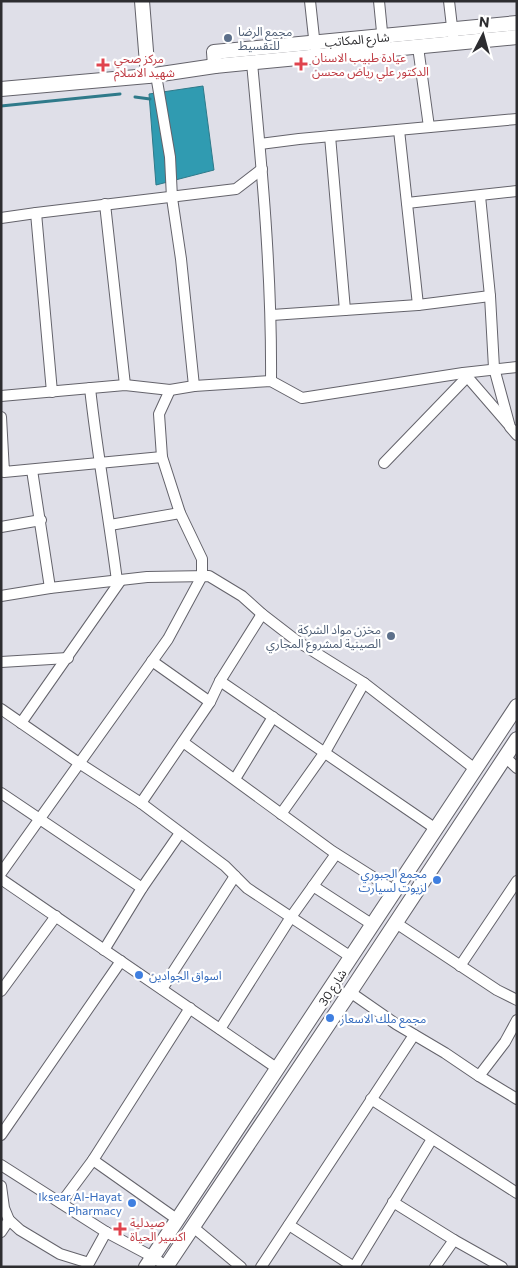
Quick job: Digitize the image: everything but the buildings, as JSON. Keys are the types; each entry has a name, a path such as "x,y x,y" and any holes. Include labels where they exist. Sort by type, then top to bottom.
{"street":[{"path":"142,1 152,76 170,157 172,198 181,259 194,386"},
{"path":"310,1 315,57"},
{"path":"379,1 384,51"},
{"path":"449,1 454,44"},
{"name":"شارع المکاتب","path":"517,23 214,52 215,66 517,37"},
{"path":"418,47 429,127"},
{"path":"252,63 262,169 272,315 271,382"},
{"path":"1,89 152,76 215,66"},
{"path":"260,144 517,119"},
{"path":"399,130 418,305"},
{"path":"330,136 345,310"},
{"path":"1,218 36,212 172,198 236,189 262,169"},
{"path":"407,203 517,192"},
{"path":"480,196 490,296 494,368 514,431"},
{"path":"105,204 125,385"},
{"path":"36,212 52,392"},
{"path":"272,315 418,305 490,296"},
{"path":"1,396 125,385 170,390 194,386 271,382 302,398 465,375 494,368 517,367"},
{"path":"465,375 514,431"},
{"path":"384,463 465,375"},
{"path":"21,723 68,658 119,581 96,444 90,388"},
{"path":"1,873 168,639 202,576 202,559 180,513 162,457 159,414 170,390"},
{"path":"1,417 4,472 162,457"},
{"path":"32,470 50,588"},
{"path":"110,525 180,513"},
{"path":"1,527 41,520"},
{"path":"1,596 50,588 147,577 209,576 242,596 297,641 364,683 475,769"},
{"path":"142,803 210,702 220,681 262,614"},
{"path":"1,662 68,658"},
{"path":"152,661 210,702"},
{"path":"220,681 436,829"},
{"path":"282,814 325,752 364,683"},
{"name":"شارع 30","path":"149,1262 517,706"},
{"path":"1,709 79,763 142,803 248,888 351,957"},
{"path":"235,779 274,718"},
{"name":"شارع 30","path":"167,1266 517,739"},
{"path":"183,742 336,854 394,891"},
{"path":"504,757 517,768"},
{"path":"1,793 142,888"},
{"path":"104,950 142,888 180,832"},
{"path":"220,1029 292,917 336,854"},
{"path":"162,989 235,876"},
{"path":"1,879 278,1068"},
{"path":"460,966 517,881"},
{"path":"314,886 373,924"},
{"path":"1,991 56,916"},
{"path":"396,923 497,990 517,1000"},
{"path":"1,1135 121,961"},
{"path":"350,992 396,1024 517,1099"},
{"path":"61,1203 94,1160 190,1008"},
{"path":"479,1076 505,1042 517,1020"},
{"path":"261,1267 414,1035"},
{"path":"372,1099 517,1193"},
{"path":"289,1225 354,1267 432,1139"},
{"path":"94,1160 178,1220"},
{"path":"1,1180 3,1166 149,1262 167,1266"},
{"path":"1,1186 4,1208 9,1220 20,1230 60,1254 87,1265 106,1232"},
{"path":"393,1202 502,1267"},
{"path":"1,1232 9,1220"},
{"path":"193,1227 241,1267"},
{"path":"167,1236 180,1245"},
{"path":"434,1267 454,1240"}],"water":[{"path":"203,86 214,170 156,185 149,94"}],"waterway":[{"path":"1,106 120,94"},
{"path":"135,97 150,99"}],"place":[{"name":"مجمع الرضا للتقسيط","path":"228,38"},
{"name":"عيادة طبيب الاسنان الدكتور علي رياض محسن","path":"301,64"},
{"name":"مركز صحي شهيد الاسلام","path":"103,65"},
{"name":"مخزن مواد الشركة الصينية لمشروع المجاري","path":"391,636"},
{"name":"مجمع الجبوري لزيوت لسيارت","path":"437,880"},
{"name":"اسواق الجوادين","path":"139,975"},
{"name":"مجمع ملك الاسعار","path":"330,1018"},
{"name":"Iksear Al-Hayat Pharmacy","path":"132,1203"},
{"name":"صيدلية اكسير الحياة","path":"120,1229"}]}
